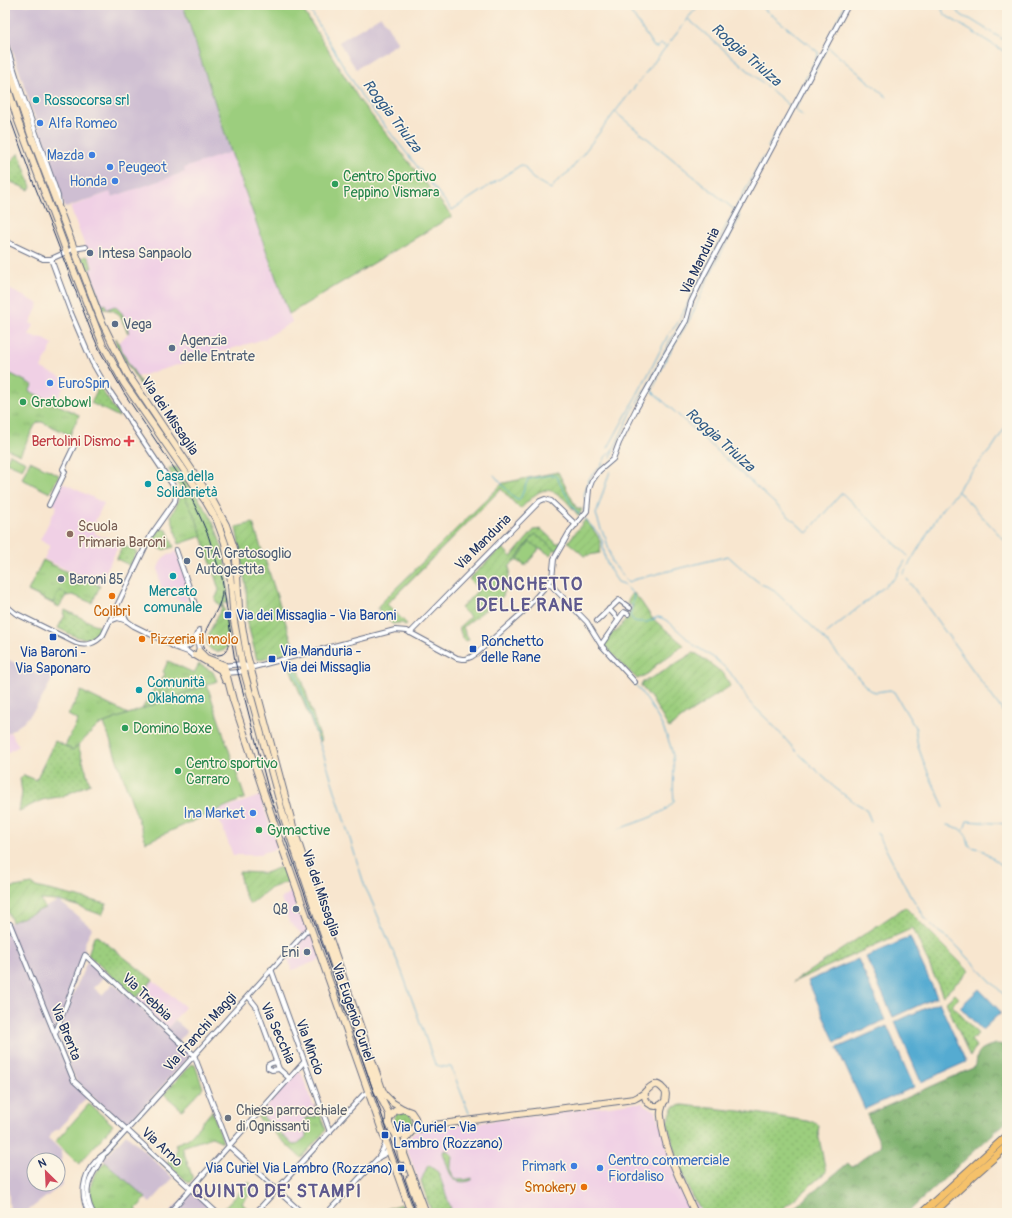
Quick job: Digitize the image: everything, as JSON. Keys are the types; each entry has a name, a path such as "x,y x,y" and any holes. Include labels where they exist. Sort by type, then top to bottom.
{"highway":[{"path":"922,1213 1007,1136"},
{"path":"933,1213 1007,1146"}],"main road":[{"name":"Via dei Missaglia","path":"5,57 14,78 30,135 60,213 70,250 99,336 128,389 206,502 222,532 228,554 234,621 242,664 288,832 376,1088 387,1109 390,1118 390,1127 395,1133"},
{"name":"Via dei Missaglia","path":"5,79 18,121 100,320 127,373 214,503 226,525 234,548 243,635 250,668 294,830 382,1089 390,1100 412,1113 416,1121"},
{"path":"197,651 224,670"},
{"name":"Via Eugenio Curiel","path":"224,670 228,691 233,700 310,927 411,1213"},
{"path":"634,1099 645,1092 650,1086 658,1085 662,1087 666,1093 660,1117"},
{"path":"645,1092 646,1101"},
{"path":"395,1133 403,1136 434,1125 634,1099 646,1101 649,1105 654,1106 663,1104"},
{"path":"654,1106 660,1117 666,1142 672,1158 695,1213"},
{"path":"390,1118 395,1111 403,1109"},
{"path":"426,1213 404,1154 405,1140 415,1127 416,1121 434,1125"},
{"path":"395,1133 421,1213"}],"street":[{"name":"Via Manduria","path":"549,583 553,576 552,563 554,559 569,533 583,517 588,508 588,492 592,481 599,471 613,459 636,409 660,364 688,318 691,302 705,273 848,5"},
{"name":"Via dei Missaglia","path":"5,41 14,78"},
{"path":"5,75 14,78"},
{"path":"5,241 43,259 51,259 70,250 86,247"},
{"path":"5,603 15,614 81,645 91,643 101,637 114,613 152,532 175,501 176,492 170,481 103,381 92,362 70,313 51,259"},
{"path":"49,505 65,472 63,469 75,444 71,440"},
{"name":"Via Manduria","path":"410,633 540,501 547,499 552,501 576,525"},
{"path":"176,550 196,607"},
{"path":"224,670 232,673 244,671 250,668 398,630 410,633 460,659 468,659 475,655 522,613 549,583 587,622 601,645 635,682"},
{"path":"597,621 619,600 630,608"},
{"path":"118,604 120,613"},
{"path":"609,609 618,619"},
{"path":"601,645 624,612 628,614"},
{"path":"114,613 120,613 126,617 127,621"},
{"path":"114,613 118,618 127,621 174,647 188,652 191,656 197,651 199,630 190,645 188,652"},
{"path":"110,621 118,618"},
{"path":"170,644 180,647 190,645"},
{"path":"190,645 197,651"},
{"path":"224,670 242,664 250,668"},
{"name":"Via Brenta","path":"10,924 74,1081 127,1130"},
{"name":"Via Franchi Maggi","path":"89,1213 84,1201 83,1188 86,1176 95,1162 107,1152 310,927"},
{"name":"Via Trebbia","path":"55,1034 85,955 194,1055"},
{"name":"Via Mincio","path":"271,969 330,1132"},
{"name":"Via Secchia","path":"248,996 256,1006 279,1069 289,1078"},
{"path":"194,1055 229,1146 302,1213"},
{"path":"277,1062 268,1064 268,1068 272,1070 279,1069"},
{"path":"169,1213 304,1062"},
{"path":"261,1211 363,1095 368,1092"},
{"name":"Via Arno","path":"127,1130 217,1213"},
{"path":"327,1213 379,1157 386,1142"},
{"path":"379,1157 389,1150"},
{"name":"Via Franchi Maggi","path":"93,1213 88,1199 87,1188 90,1177 107,1152"},
{"path":"379,1157 391,1157"}],"shaded area":[{"path":"5,5 183,5 231,152 184,168 185,172 112,197 110,192 65,208 5,28"},
{"path":"381,16 398,43 356,69 339,42"},
{"path":"231,152 292,322 264,339 137,377 118,344 129,332 122,313 116,308 107,309 102,305 89,269 93,267 70,207 110,192 112,197 184,172 183,168"},
{"path":"5,287 39,304 30,323 34,325 29,335 38,339 40,337 53,344 41,368 67,380 56,403 29,391 32,385 5,371"},
{"name":"Scuola Primaria Baroni","path":"61,482 104,503 95,521 99,523 94,533 103,538 104,536 120,543 99,585 44,559 50,545 40,540 57,506 51,503"},
{"path":"176,550 189,589 186,590 187,603 163,593 159,580 158,568 162,559 167,555 173,554"},
{"path":"5,658 39,675 53,666 57,670 34,710 24,722 5,735"},
{"path":"10,732 19,746 5,754 5,736"},
{"path":"260,796 278,848 257,855 233,855 216,811"},
{"path":"296,888 322,959 292,970 286,953 303,935 289,922 281,899"},
{"path":"59,901 92,928 84,945 85,955 55,1034 74,1081 89,1095 59,1129 54,1131 48,1138 61,1150 61,1152 26,1152 26,1192 53,1192 25,1213 10,1213 5,1142 5,925"},
{"path":"89,961 105,975 94,988 102,995 113,983 191,1054 128,1124 125,1124 76,1080 56,1034 87,962"},
{"path":"153,980 185,1007 166,1030 135,1000"},
{"path":"175,1020 187,1031 179,1041 166,1030"},
{"path":"298,1071 301,1072 313,1105 316,1105 316,1117 305,1118 306,1137 297,1144 293,1145 260,1114"},
{"path":"632,1103 642,1103 656,1111 689,1201 697,1203 702,1213 432,1213 423,1188 423,1183 419,1180 406,1146 407,1140 414,1133 421,1130"},
{"path":"126,1134 173,1178 150,1203 103,1160"},
{"path":"191,1189 217,1213 169,1213"}],"green space":[{"name":"Centro Sportivo Peppino Vismara","path":"183,5 300,5 360,101 452,216 289,314 231,152"},
{"path":"19,153 31,187 29,190 9,181 7,184 8,186 5,188 9,164"},
{"path":"86,256 89,258 92,268 89,269 102,305 105,304 107,309 115,306 122,313 129,332 128,333 119,314 112,310 101,309 81,258"},
{"path":"116,338 127,361 149,396 122,356 116,344"},
{"path":"11,374 33,385 29,391 79,415 70,435 39,422 35,425 20,455 5,448 5,386"},
{"path":"99,386 119,416 119,417 91,403"},
{"path":"10,454 26,462 22,469 6,462"},
{"path":"30,461 59,475 50,493 22,479"},
{"path":"177,467 209,514 223,550 226,565 228,603 223,603 221,607 215,600 219,590 199,528 186,499 169,470 170,468"},
{"path":"558,472 577,509 582,509 579,516 557,493 545,490 539,492 520,509 501,489 387,604 407,624 392,624 378,609 379,605 503,483"},
{"path":"183,493 197,521 202,536 179,544 171,516 180,495"},
{"path":"585,520 599,539 601,548 600,553 584,556 568,542"},
{"path":"253,523 295,651 257,660 248,625 246,587 236,527"},
{"path":"160,529 167,530 174,547 162,550 150,544"},
{"path":"541,529 557,544 559,542 562,544 557,551 535,534 509,567 510,571 503,596 463,627 469,640 465,641 459,627 470,617 461,608 479,589 469,579 502,547 511,557 534,530"},
{"path":"535,533 555,549 550,555 539,549 525,566 518,561 513,561"},
{"path":"530,542 539,549 526,565 518,558"},
{"path":"123,545 137,552 129,567 129,565 117,559"},
{"path":"43,560 75,576 76,574 100,586 92,603 73,595 66,596 66,594 59,590 53,603 28,591"},
{"path":"59,590 67,594 59,607 28,591 53,603"},
{"path":"634,593 652,618 684,645 645,675 637,679 604,645 613,632 616,632 626,619 633,606 627,604 629,597"},
{"path":"223,605 228,631 228,645 223,651 216,652 210,648 207,641 211,628"},
{"path":"65,610 100,627 91,637 81,638 69,634 58,628 65,615 63,614"},
{"path":"693,653 697,654 724,674 730,686 669,728 651,698 641,686 643,682"},
{"path":"168,661 194,673 199,664 213,672 217,681 142,709 154,688 157,689 165,674 163,672"},
{"path":"297,663 321,741 319,742 289,665"},
{"path":"166,679 173,682 166,696 159,693"},
{"name":"Centro sportivo Carraro","path":"207,685 245,798 146,842 104,723"},
{"path":"81,691 128,714 98,726 73,750 65,746 78,720 68,715"},
{"path":"55,741 73,750 78,745 90,784 63,796 42,800 19,811 22,793 20,779 24,775 36,780"},
{"path":"284,866 289,881 269,889 250,904 244,893 239,872 265,873"},
{"path":"32,884 36,887 107,904 102,915 59,901 41,900 45,908 12,922 5,905 5,892 9,888"},
{"path":"905,907 969,971 943,996 913,928 793,982"},
{"path":"97,936 153,980 136,998 88,955 94,937"},
{"path":"955,994 959,998 952,1005 978,1034 971,1040 976,1046 970,1057 946,1002"},
{"path":"996,1044 1007,1045 1007,1121 907,1213 788,1213 848,1163 852,1167 881,1145 867,1115 975,1067 980,1051"},
{"path":"191,1064 195,1065 203,1088 182,1110 164,1094"},
{"path":"89,1104 113,1125 79,1164 55,1142"},
{"path":"316,1105 326,1130 301,1158 257,1117 260,1114 293,1145 297,1144 306,1137 305,1118 316,1117"},
{"path":"682,1105 749,1112 813,1122 819,1125 818,1133 826,1172 779,1213 702,1213 692,1197 680,1167 667,1122 674,1107"},
{"path":"212,1111 223,1142 212,1137 182,1147 193,1179 189,1183 167,1163 177,1151 175,1144 188,1139"},
{"path":"399,1112 407,1112 413,1118 413,1126 407,1132 399,1132 393,1126 393,1118"},
{"path":"444,1150 448,1151 452,1155 451,1170 454,1177 460,1180 472,1178 472,1180 465,1182 459,1181 452,1176 443,1153"},
{"path":"105,1162 146,1198 136,1209 139,1213 97,1213 93,1205 90,1192 96,1174"},
{"path":"428,1165 439,1174 451,1209 440,1213 438,1213 436,1209 431,1211 421,1181"},
{"path":"249,1182 255,1189 242,1203 251,1212 254,1209 259,1213 224,1213 222,1211"},
{"path":"401,1204 404,1213 375,1213"}],"water":[{"path":"910,937 937,997 893,1017 866,957"},
{"path":"858,959 885,1020 835,1042 808,981"},
{"path":"979,989 1001,1012 982,1030 960,1007"},
{"path":"939,1002 966,1062 921,1082 895,1022"},
{"path":"887,1026 914,1087 865,1109 837,1048"}],"waterway":[{"name":"Roggia Triulza","path":"307,5 364,100 452,210 521,165 524,166 532,178 551,189 558,180 570,171 615,112 736,211"},
{"path":"626,5 654,47 658,47 661,44 665,46"},
{"name":"Roggia Triulza","path":"688,18 699,5"},
{"path":"759,5 818,52 818,55 794,101"},
{"path":"830,35 845,5"},
{"path":"944,5 942,10 945,15 1007,53"},
{"path":"953,5 953,7 963,16 1007,42"},
{"name":"Roggia Triulza","path":"615,112 688,19 790,106 768,147"},
{"path":"827,48 829,48 887,97"},
{"path":"803,116 795,109 826,50"},
{"name":"Roggia Triulza","path":"700,277 763,157"},
{"name":"Roggia Triulza","path":"739,214 739,221"},
{"name":"Roggia Triulza","path":"737,223 708,278 692,315 666,359 652,391 807,533 842,493 908,556"},
{"path":"687,312 685,309 699,279"},
{"path":"608,448 668,335 677,324 685,309"},
{"path":"586,502 584,495 590,477 601,466 606,456 614,448 670,341 684,320"},
{"path":"903,574 942,509 992,448 1007,425"},
{"path":"611,458 613,449"},
{"path":"610,471 596,514 606,539 612,562 628,583 633,580 728,556 761,584 771,588 817,631 869,690 876,692 890,690 894,692 916,729 918,747 944,807"},
{"path":"494,475 515,499 518,500 521,497 528,479 552,475 556,476 574,509 580,515"},
{"path":"958,492 1007,543"},
{"path":"584,512 586,505"},
{"path":"583,517 599,534 602,540 605,558 610,570 618,582 624,584 634,595 630,616 634,621 647,622 658,617 662,618 669,622 694,645 714,658 729,671 749,702 771,723 795,750 834,787 866,809 871,821"},
{"name":"Roggia Triulza","path":"827,633 895,578 905,561"},
{"path":"907,579 1007,717"},
{"path":"293,665 325,759 365,887 402,972 435,1064 451,1067 469,1113"},
{"path":"619,829 656,815 674,801 674,763 668,739 658,718 634,683"},
{"path":"964,830 967,821 1007,824"},
{"name":"Roggia Triulza","path":"947,825 961,830 967,837 971,847 981,849 1007,869"},
{"path":"877,832 907,890 926,919 939,932 952,941 1007,998"}],"tram line":[{"path":"5,104 32,179 100,351 124,393 184,483 208,535 222,578 235,661 269,792 416,1213"},
{"path":"222,591 219,605 207,628 203,642 209,653 221,655 225,652 229,640"}],"place":[{"name":"Rossocorsa srl","path":"36,100"},
{"name":"Alfa Romeo","path":"40,123"},
{"name":"Mazda","path":"92,155"},
{"name":"Peugeot","path":"110,167"},
{"name":"Honda","path":"115,181"},
{"name":"Centro Sportivo Peppino Vismara","path":"335,184"},
{"name":"Intesa Sanpaolo","path":"90,253"},
{"name":"Vega","path":"115,324"},
{"name":"Agenzia delle Entrate","path":"172,348"},
{"name":"EuroSpin","path":"50,383"},
{"name":"Gratobowl","path":"23,402"},
{"name":"Bertolini Dismo","path":"129,441"},
{"name":"Casa della Solidarietà","path":"148,484"},
{"name":"Scuola Primaria Baroni","path":"70,534"},
{"name":"GTA Gratosoglio Autogestita","path":"187,561"},
{"name":"Mercato comunale","path":"173,576"},
{"name":"Baroni 85","path":"61,579"},
{"name":"Colibrì","path":"112,596"},
{"name":"Via dei Missaglia - Via Baroni","path":"228,615"},
{"name":"Via Baroni - Via Saponaro","path":"53,637"},
{"name":"Pizzeria il molo","path":"142,639"},
{"name":"Ronchetto delle Rane","path":"473,649"},
{"name":"Via Manduria - Via dei Missaglia","path":"272,659"},
{"name":"Comunità Oklahoma","path":"139,690"},
{"name":"Domino Boxe","path":"125,728"},
{"name":"Centro sportivo Carraro","path":"178,771"},
{"name":"Ina Market","path":"253,813"},
{"name":"Gymactive","path":"259,830"},
{"name":"Q8","path":"296,909"},
{"name":"Eni","path":"307,952"},
{"name":"Chiesa parrocchiale di Ognissanti","path":"228,1118"},
{"name":"Via Curiel - Via Lambro (Rozzano)","path":"385,1135"},
{"name":"Primark","path":"574,1166"},
{"name":"Via Curiel Via Lambro (Rozzano)","path":"401,1168"},
{"name":"Centro commerciale Fiordaliso","path":"600,1168"},
{"name":"Smokery","path":"584,1187"}],"district":[{"name":"RONCHETTO DELLE RANE","path":"530,594"},
{"name":"QUINTO DE' STAMPI","path":"277,1191"}]}
